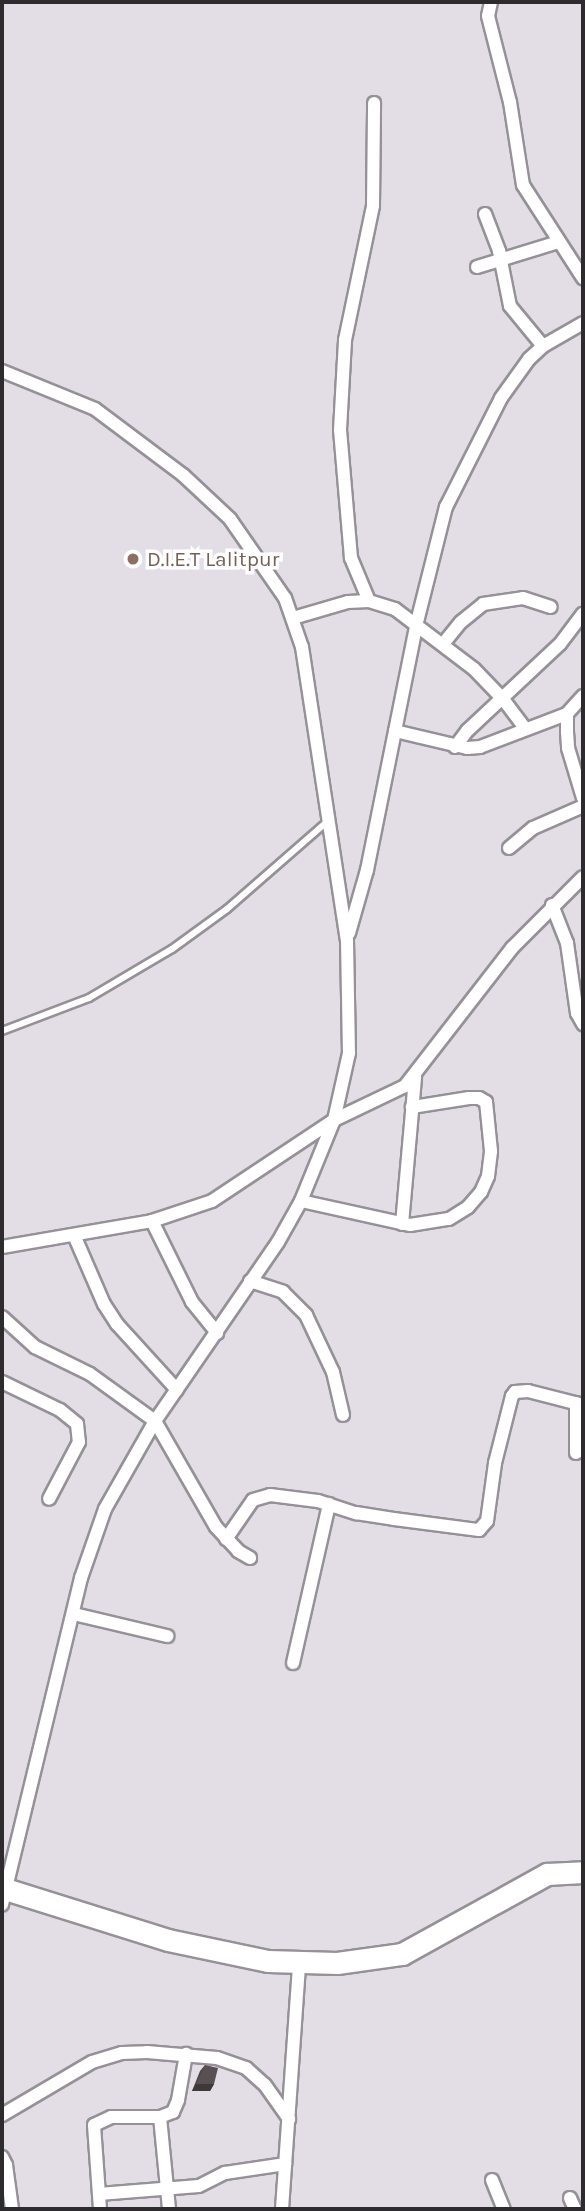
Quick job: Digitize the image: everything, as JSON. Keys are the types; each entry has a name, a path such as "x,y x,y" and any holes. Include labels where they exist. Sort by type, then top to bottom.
{"main road":[{"path":"3,1894 168,1940 268,1961 337,1963 402,1954 547,1874 583,1872"}],"street":[{"path":"491,2 488,16 510,102 523,185 583,278"},
{"path":"369,601 351,558 340,430 345,340 373,206 374,103"},
{"path":"485,214 501,261 510,306 543,346"},
{"path":"477,267 559,242"},
{"path":"348,940 367,870 416,626 446,507 501,398 529,359 543,346 583,323"},
{"path":"2,371 95,409 183,475 230,519 266,567 293,618 302,647 348,940 349,1053 334,1120 301,1201 217,1334 155,1421 105,1509 81,1578 3,1894"},
{"path":"443,644 461,622 483,604 523,598 551,607"},
{"path":"293,618 348,602 369,601 396,609 443,644 503,699 524,729"},
{"path":"455,747 468,730 560,644 583,614"},
{"path":"395,731 455,747 480,747 567,714 583,696"},
{"path":"567,714 568,748 583,798"},
{"path":"509,848 534,828 583,806"},
{"path":"2,1247 152,1222 212,1201 334,1120 395,1092 415,1077 481,986 552,905 583,877"},
{"path":"552,905 562,927 577,1013 583,1024"},
{"path":"570,969 583,964"},
{"path":"401,1224 415,1077"},
{"path":"301,1201 401,1224 422,1225 442,1221 468,1207 481,1192 488,1176 491,1151 489,1108 479,1098 412,1107"},
{"path":"152,1222 192,1302 217,1334"},
{"path":"74,1235 104,1304 117,1324 177,1390"},
{"path":"250,1281 283,1292 306,1315 333,1372 343,1415"},
{"path":"2,1317 35,1347 90,1374 155,1421 198,1501 226,1539 250,1558"},
{"path":"2,1382 60,1410 77,1424 79,1442 49,1499"},
{"path":"226,1539 250,1504 258,1497 306,1499 394,1519 479,1530 487,1521 495,1464 512,1396 528,1391 579,1404 576,1453"},
{"path":"293,1663 329,1504"},
{"path":"74,1614 167,1636"},
{"path":"282,2209 299,1963"},
{"path":"2,2115 64,2076 107,2056 147,2052 217,2058 246,2068 265,2085 289,2119"},
{"path":"100,2209 94,2124 111,2117 160,2117 173,2112 186,2054"},
{"path":"160,2117 165,2191 169,2209"},
{"path":"2,2157 6,2165 12,2209"},
{"path":"99,2194 165,2191 199,2186 233,2171 285,2164"},
{"path":"492,2180 504,2209"}],"lane":[{"path":"2,1031 89,998 172,949 227,909 330,819"}],"building":[{"path":"205,2065 218,2068 214,2084 196,2084"}],"place":[{"name":"D.I.E.T Lalitpur","path":"133,559"}]}
